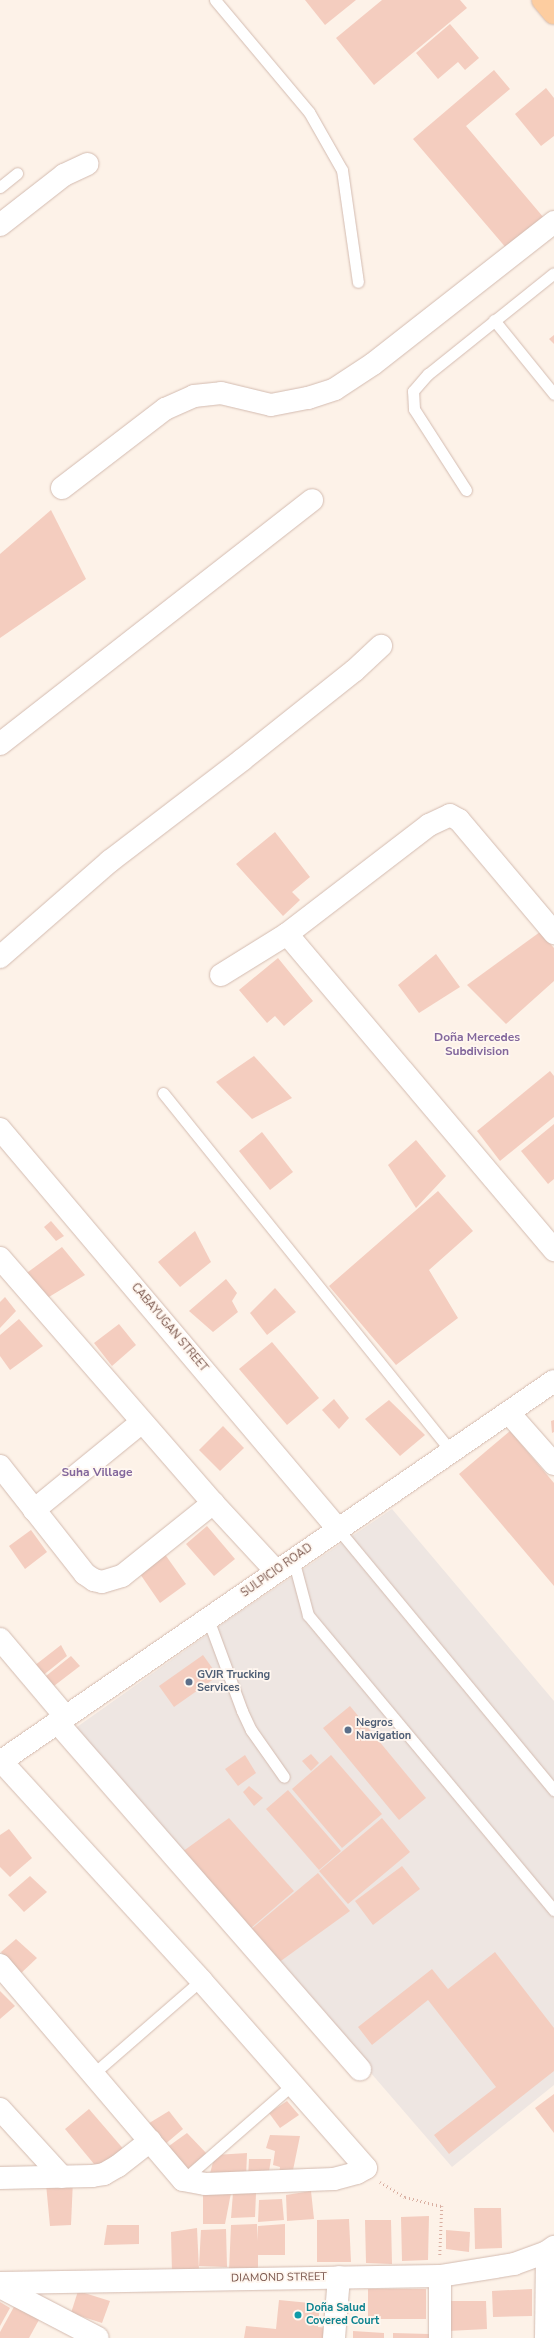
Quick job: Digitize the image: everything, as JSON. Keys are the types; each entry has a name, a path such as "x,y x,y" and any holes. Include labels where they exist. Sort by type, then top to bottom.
{"main road":[{"path":"543,0 554,13"}],"street":[{"path":"0,225 64,175 88,164"},
{"path":"62,488 165,409 194,396 221,393 271,404 308,398 335,389 373,364 554,222"},
{"path":"0,744 312,500"},
{"path":"0,957 110,861 242,760 354,671 381,646"},
{"path":"220,975 287,934 429,825 450,815 459,820 554,933"},
{"path":"287,934 554,1250"},
{"name":"CABAYUGAN STREET","path":"0,1128 338,1529"},
{"path":"1,1262 213,1503 285,1565"},
{"name":"SULPICIO ROAD","path":"1,1762 554,1381"},
{"path":"509,1413 554,1464"},
{"path":"34,1510 142,1422"},
{"path":"0,1466 84,1574 94,1580 102,1582 122,1576 213,1503"},
{"path":"0,1639 61,1720 360,2069"},
{"path":"0,1965 183,2180 205,2184 334,2179 357,2173 366,2168 201,1980 1,1762"},
{"path":"0,2109 62,2177"},
{"path":"0,2178 92,2176 104,2174 118,2166 150,2141"},
{"path":"546,2338 550,2250"},
{"name":"DIAMOND STREET","path":"0,2283 440,2276 514,2264 550,2250"},
{"path":"440,2276 440,2338"},
{"path":"334,2338 339,2277"},
{"path":"0,2286 98,2338"}],"lane":[{"path":"215,0 310,112 342,170 358,282"},
{"path":"0,188 17,173"},
{"path":"466,490 414,409 413,391 428,374 554,273"},
{"path":"494,320 554,394"},
{"path":"163,1093 452,1452"},
{"path":"338,1529 554,1790"},
{"path":"285,1565 308,1615 554,1910"},
{"path":"208,1618 242,1711 251,1730 284,1777"},
{"path":"94,2074 201,1980"},
{"path":"183,2180 292,2085"}],"path":[{"path":"366,2168 389,2189 405,2197 442,2206 440,2276"}],"shaded area":[{"path":"392,1509 554,1701 554,2085 452,2167 74,1729 225,1622"}],"building":[{"path":"305,0 356,0 325,25"},
{"path":"382,0 460,0 467,8 374,85 336,38"},
{"path":"450,24 479,58 465,70 458,62 438,79 416,53"},
{"path":"494,70 510,89 466,126 544,218 507,249 413,139"},
{"path":"546,88 554,98 554,136 541,146 515,114"},
{"path":"554,335 554,344 549,339"},
{"path":"51,510 86,579 0,638 0,554"},
{"path":"275,832 310,877 292,892 300,900 283,916 236,864"},
{"path":"540,932 554,948 554,981 506,1024 467,985"},
{"path":"436,954 460,987 419,1013 398,985"},
{"path":"278,958 313,1001 284,1026 275,1016 267,1023 239,990"},
{"path":"254,1056 292,1098 252,1119 216,1082"},
{"path":"550,1071 554,1076 554,1117 500,1161 477,1131"},
{"path":"554,1124 554,1179 548,1184 521,1151"},
{"path":"262,1132 293,1172 270,1190 239,1151"},
{"path":"416,1140 446,1176 416,1208 388,1165"},
{"path":"438,1191 473,1231 429,1270 458,1318 396,1365 329,1286"},
{"path":"51,1221 64,1236 56,1241 44,1227"},
{"path":"195,1231 211,1262 180,1287 158,1262"},
{"path":"62,1247 85,1275 44,1300 24,1275"},
{"path":"226,1279 237,1293 232,1301 238,1312 213,1332 189,1311"},
{"path":"275,1288 296,1312 267,1335 250,1313"},
{"path":"5,1297 16,1311 0,1328 0,1302"},
{"path":"19,1319 43,1346 10,1370 0,1356 0,1335"},
{"path":"119,1324 136,1345 112,1366 94,1343"},
{"path":"272,1342 319,1398 287,1425 239,1369"},
{"path":"334,1399 349,1418 339,1429 322,1410"},
{"path":"389,1400 425,1435 400,1456 365,1419"},
{"path":"554,1420 554,1432 552,1433 551,1421"},
{"path":"223,1426 244,1448 220,1471 199,1450"},
{"path":"510,1431 554,1483 554,1586 459,1474"},
{"path":"207,1526 235,1559 214,1576 186,1544"},
{"path":"31,1530 47,1552 25,1569 9,1546"},
{"path":"164,1553 186,1584 160,1603 138,1571"},
{"path":"61,1645 67,1656 41,1677 34,1666"},
{"path":"203,1655 218,1676 174,1707 159,1686"},
{"path":"71,1656 80,1666 50,1689 41,1680"},
{"path":"350,1706 426,1798 399,1820 323,1728"},
{"path":"311,1754 319,1763 311,1771 302,1761"},
{"path":"245,1755 256,1773 238,1786 225,1769"},
{"path":"331,1755 382,1814 342,1848 292,1789"},
{"path":"249,1786 263,1798 254,1806 243,1792"},
{"path":"288,1790 341,1851 319,1870 266,1809"},
{"path":"229,1818 294,1891 251,1928 182,1852"},
{"path":"382,1818 410,1852 348,1904 319,1871"},
{"path":"9,1829 32,1858 10,1877 0,1867 0,1835"},
{"path":"402,1866 420,1889 373,1925 355,1901"},
{"path":"318,1873 350,1911 278,1963 250,1930"},
{"path":"30,1876 47,1892 24,1912 8,1895"},
{"path":"16,1939 37,1958 18,1976 1,1952"},
{"path":"495,1952 554,2028 554,2071 449,2154 434,2135 496,2087 428,2000 372,2045 358,2027 432,1969 448,1989"},
{"path":"0,1991 15,2006 0,2019"},
{"path":"554,2094 554,2133 535,2108"},
{"path":"287,2101 299,2115 280,2128 269,2113"},
{"path":"89,2109 126,2152 99,2170 65,2129"},
{"path":"169,2111 183,2129 163,2146 146,2125"},
{"path":"187,2133 208,2155 183,2176 162,2151"},
{"path":"270,2135 300,2136 292,2175 279,2176 280,2167 273,2165 275,2151 266,2148"},
{"path":"247,2153 246,2178 209,2177 215,2155"},
{"path":"249,2159 271,2159 268,2178 248,2178"},
{"path":"73,2180 71,2225 50,2226 46,2184"},
{"path":"311,2191 314,2219 287,2221 286,2195"},
{"path":"203,2193 231,2193 225,2224 203,2224"},
{"path":"233,2193 256,2193 255,2217 231,2218"},
{"path":"282,2199 284,2220 258,2222 259,2200"},
{"path":"474,2208 501,2208 502,2248 475,2249"},
{"path":"429,2216 428,2260 402,2261 401,2217"},
{"path":"349,2219 351,2262 317,2262 317,2220"},
{"path":"365,2220 391,2220 392,2264 366,2263"},
{"path":"257,2224 258,2241 258,2226 285,2224 285,2255 258,2255 258,2270 229,2271 231,2225"},
{"path":"107,2225 139,2225 139,2244 104,2245"},
{"path":"197,2228 199,2270 172,2273 171,2232"},
{"path":"226,2229 227,2267 199,2266 201,2230"},
{"path":"446,2230 470,2232 469,2252 446,2249"},
{"path":"368,2289 426,2289 426,2319 368,2319"},
{"path":"532,2289 532,2316 493,2317 492,2291"},
{"path":"78,2291 110,2301 102,2323 71,2313"},
{"name":"Doña Salud Covered Court","path":"279,2300 320,2304 318,2327 331,2328 330,2338 244,2338 246,2326 276,2329"},
{"path":"449,2301 486,2301 487,2329 448,2331"},
{"path":"0,2302 10,2308 0,2326"},
{"path":"15,2305 40,2318 29,2338 0,2338 0,2332"},
{"path":"353,2331 384,2333 384,2338 353,2338"},
{"path":"393,2333 429,2334 429,2338 393,2338"}],"place":[{"name":"GVJR Trucking Services","path":"189,1682"},
{"name":"Negros Navigation","path":"348,1730"},
{"name":"Doña Salud Covered Court","path":"298,2315"}],"district":[{"name":"Doña Mercedes Subdivision","path":"477,1045"},
{"name":"Suha Village","path":"97,1473"}]}
